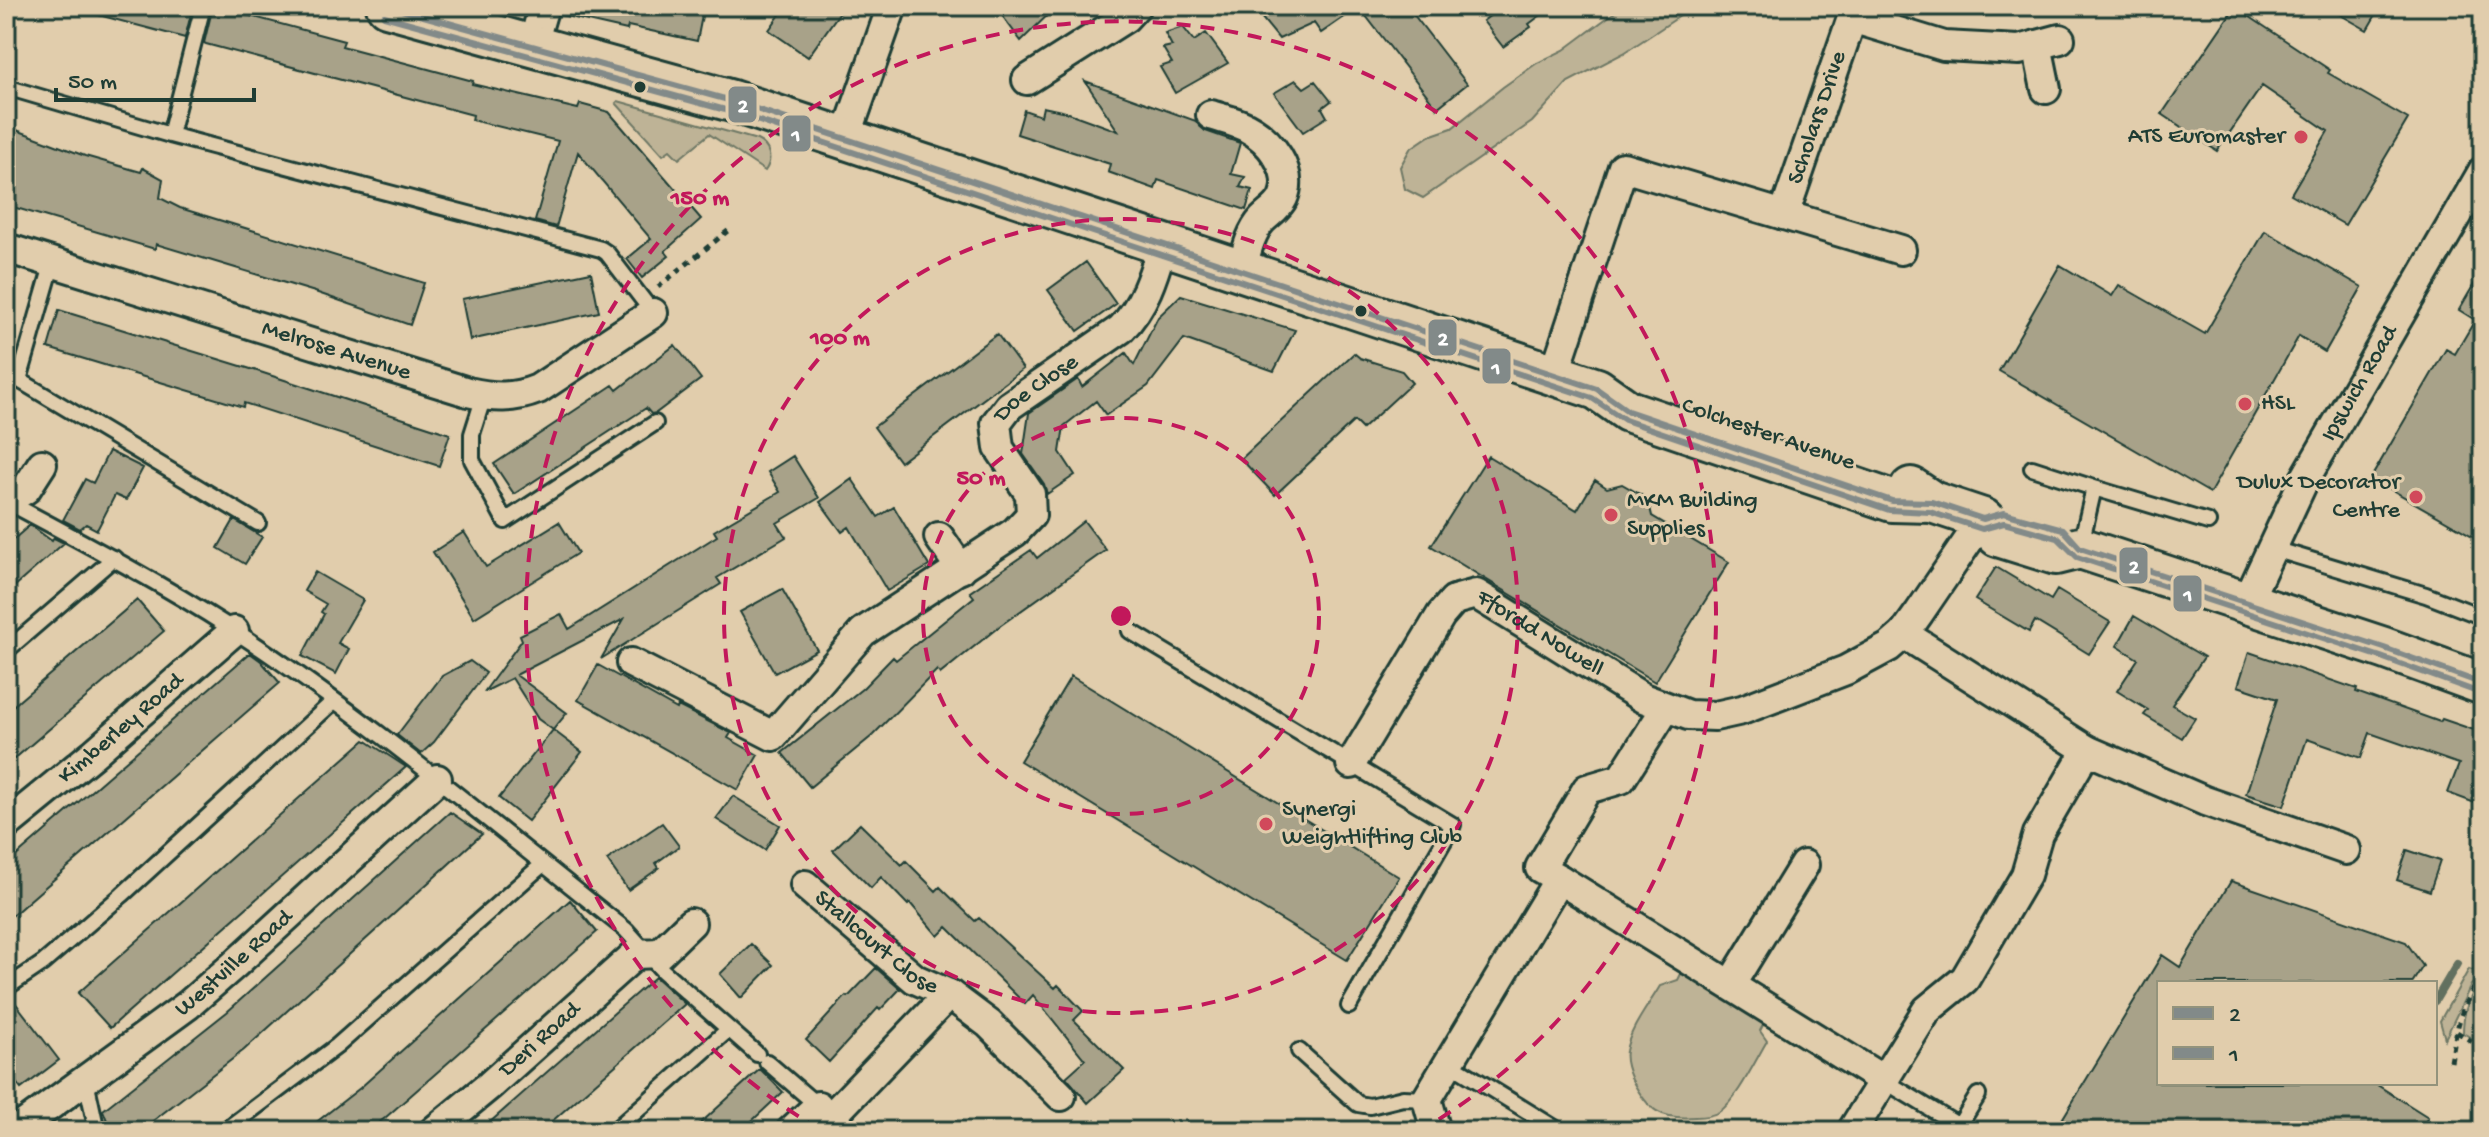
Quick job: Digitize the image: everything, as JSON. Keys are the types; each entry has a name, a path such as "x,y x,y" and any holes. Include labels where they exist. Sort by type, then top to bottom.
{"street":[{"name":"Colchester Avenue","path":"387,6 732,101 1597,389 1628,411 1892,501 1932,502 1983,519 2004,513 2063,529 2080,548 2483,684"},
{"path":"532,47 544,6"},
{"path":"845,140 892,6"},
{"path":"1027,80 1125,18 1136,6"},
{"name":"Scholars Drive","path":"1784,215 1852,18 1944,46 2019,50 2049,42 2046,89"},
{"path":"1211,115 1243,125 1259,135 1278,157 1284,170 1283,199 1255,230 1241,271"},
{"name":"Scholars Drive","path":"1554,375 1623,167 1901,250"},
{"name":"Ipswich Road","path":"2247,602 2302,484 2483,171"},
{"name":"Doe Close","path":"631,663 773,736 863,632 1015,532 1031,515 1030,494 999,448 996,423 1009,406 1134,317 1144,300 1162,246"},
{"name":"Melrose Avenue","path":"6,248 484,396 503,398 522,396 538,389 648,307"},
{"path":"6,501 26,489 42,464"},
{"name":"Ffordd Nowell","path":"1351,764 1441,615 1454,600 1476,594 1643,698 1688,715 1715,716 1742,710 1846,670 1889,647 1904,634 1983,519"},
{"path":"939,537 961,569"},
{"name":"Kimberley Road","path":"6,825 234,631"},
{"path":"1904,634 2087,750 2205,801 2346,850"},
{"path":"1666,708 1621,779 1587,789 1540,868 1883,1080"},
{"path":"1852,1131 1927,1010 1965,979 2026,875 2038,834 2087,750"},
{"name":"Westville Road","path":"15,1131 166,1022 234,965 437,779"},
{"path":"1731,984 1804,865"},
{"path":"1436,1131 1427,1099 1559,879"},
{"name":"Stallcourt Close","path":"805,885 915,979 949,994 989,1024 1061,1096"},
{"name":"Deri Road","path":"434,1131 636,954 660,953 691,923"},
{"name":"Stallcourt Close","path":"791,1131 832,1118 949,994"}],"lane":[{"path":"170,135 203,6"},
{"path":"6,87 170,135 601,249 648,307"},
{"path":"53,262 19,380 258,523"},
{"path":"484,396 472,434 472,460 505,521 655,423"},
{"path":"2032,468 2208,522"},
{"path":"2080,548 2094,488"},
{"path":"6,501 114,558 234,631 334,701 626,930 663,971 832,1118"},
{"path":"2271,548 2426,595 2483,617"},
{"path":"6,651 114,558"},
{"path":"1130,631 1453,825 1349,1006"},
{"path":"6,988 43,963 122,895 334,701"},
{"path":"224,1131 337,1046 543,864"},
{"path":"614,1131 729,1029"},
{"path":"1299,1051 1358,1104 1370,1106 1403,1098 1427,1099"},
{"path":"1449,1063 1558,1130"},
{"path":"1883,1080 1959,1126 1978,1095"},
{"path":"86,1081 97,1131"}],"path":[{"path":"648,307 729,230"},
{"path":"2451,1062 2462,1008 2471,989 2483,977"},
{"path":"2457,1032 2482,1048"}],"shaded area":[{"path":"1623,6 1695,6 1624,53 1568,82 1532,122 1423,198 1405,189 1400,167 1410,149 1429,136 1452,128 1503,87 1537,63 1564,50"},
{"path":"618,101 757,140 767,150 767,167 765,171 709,134 679,159 670,150 663,155 616,103"},
{"path":"2469,969 2483,974 2471,985 2445,1039 2440,1021"},
{"path":"1682,972 1766,1019 1760,1031 1767,1041 1745,1080 1726,1106 1707,1116 1683,1118 1656,1111 1638,1090 1626,1062 1628,1042 1640,1017 1660,986 1678,980"},
{"path":"2483,981 2482,1044 2463,1033 2467,1005"}],"building":[{"path":"91,6 193,6 185,38 91,13"},
{"path":"213,6 344,41 342,46 473,81 472,84 578,109 580,104 609,112 701,219 665,251 669,256 642,278 627,259 651,239 578,152 556,227 535,221 558,141 472,120 473,115 206,44"},
{"path":"562,6 704,6 697,41 561,15"},
{"path":"786,6 844,6 808,57 769,30"},
{"path":"995,6 1057,6 1021,41"},
{"path":"1252,6 1407,6 1467,84 1437,108 1359,7 1321,33 1314,23 1279,39"},
{"path":"1503,6 1553,6 1503,47 1483,21"},
{"path":"2325,6 2381,6 2367,30"},
{"path":"2235,7 2330,70 2328,73 2408,119 2345,225 2291,194 2328,131 2262,86 2217,151 2162,114"},
{"path":"1183,27 1194,41 1206,33 1228,63 1175,93 1160,67 1172,63 1163,48 1172,46 1165,33"},
{"path":"1296,80 1304,88 1315,81 1331,101 1322,108 1327,117 1303,132 1274,93"},
{"path":"1085,81 1196,121 1205,131 1240,143 1231,174 1245,177 1240,187 1252,190 1246,210 1158,180 1155,189 1108,172 1110,164 1017,134 1024,110 1041,116 1043,107 1118,131"},
{"path":"6,126 85,156 141,172 143,168 163,179 160,198 180,208 424,283 410,325 315,292 156,244 155,249 6,205"},
{"path":"2265,231 2362,287 2325,352 2299,336 2210,493 1999,371 2060,265 2112,296 2119,285 2205,334"},
{"path":"1086,262 1116,304 1078,331 1048,290"},
{"path":"2483,269 2483,542 2371,478 2446,349 2455,354 2475,320 2459,310"},
{"path":"591,272 599,312 470,340 462,299"},
{"path":"1181,295 1295,330 1274,371 1184,339 1148,386 1106,415 1096,401 1064,426 1060,452 1075,475 1047,494 1044,484 1023,454 1029,413 1078,379 1082,387 1126,353 1134,365 1158,317"},
{"path":"59,310 450,434 439,466 244,403 243,407 48,348"},
{"path":"997,334 1023,369 900,462 874,427"},
{"path":"675,345 701,379 656,413 651,414 646,408 514,494 494,464 613,385 617,390"},
{"path":"1354,353 1360,358 1402,371 1412,383 1362,429 1354,421 1275,495 1241,459"},
{"path":"109,451 143,468 126,500 115,495 97,530 86,524 80,529 63,520 85,479 93,483"},
{"path":"793,456 819,498 777,523 786,537 717,578 721,584 601,659 624,619 516,675 567,713 553,730 538,719 512,678 484,692 522,640 520,635 561,614 569,629 717,536 714,531 780,492 768,472"},
{"path":"1488,456 1577,510 1595,480 1607,488 1622,484 1648,499 1652,516 1729,562 1655,682 1431,546"},
{"path":"852,479 878,517 894,507 929,566 887,591 849,527 842,532 820,502"},
{"path":"234,520 262,537 245,564 218,548"},
{"path":"1084,521 1106,550 1001,625 940,674 937,670 872,736 810,787 782,753 863,688 893,657 896,660 974,597 970,592 1031,550 1037,558"},
{"path":"559,522 578,553 474,618 433,552 464,532 486,567"},
{"path":"30,525 52,541 54,538 64,543 6,594 6,546"},
{"path":"1996,567 2051,600 2057,590 2110,622 2089,654 2035,621 2029,632 1975,600"},
{"path":"315,572 363,600 338,643 349,649 336,674 302,656 326,604 304,591"},
{"path":"782,589 817,650 775,673 740,612"},
{"path":"137,600 164,631 6,766 6,712"},
{"path":"2134,616 2204,657 2172,705 2195,718 2182,738 2144,715 2148,710 2117,691 2138,659 2117,646"},
{"path":"2249,652 2357,689 2356,692 2440,722 2442,719 2483,733 2483,806 2448,793 2459,764 2370,733 2361,758 2307,739 2284,806 2246,794 2277,699 2238,686"},
{"path":"250,653 280,683 6,921 6,865"},
{"path":"470,661 486,673 434,742 421,754 397,735 442,676"},
{"path":"598,665 677,709 678,706 731,733 728,738 758,755 738,790 578,700"},
{"path":"1071,676 1399,877 1347,960 1020,761"},
{"path":"553,730 582,752 528,821 499,798"},
{"path":"365,740 406,767 110,1028 78,993"},
{"path":"733,796 780,825 765,850 716,819"},
{"path":"450,812 482,834 244,1050 140,1131 111,1131 103,1110 227,1012"},
{"path":"662,823 679,846 656,863 659,868 628,890 607,860"},
{"path":"860,824 902,865 906,861 936,891 940,887 975,921 979,918 1055,988 1058,985 1083,1011 1074,1020 1124,1070 1088,1103 1066,1077 1085,1060 1033,995 1025,1004 947,927 938,936 910,903 908,905 881,877 871,888 833,850"},
{"path":"2407,850 2440,861 2430,891 2397,880"},
{"path":"2231,881 2406,942 2423,966 2413,981 2157,981 2157,1085 2377,1085 2428,1117 2420,1131 2055,1131 2162,955 2180,967"},
{"path":"570,900 597,932 385,1118 368,1131 305,1131 360,1088"},
{"path":"751,944 773,965 741,998 720,974"},
{"path":"876,968 900,989 880,1010 878,1008 829,1062 806,1040"},
{"path":"655,977 685,1004 541,1131 480,1131"},
{"path":"11,997 59,1060 21,1089 6,1069 6,998"},
{"path":"760,1069 783,1092 741,1131 692,1131"}],"waterway":[{"path":"2437,998 2457,964"}],"transit line":[{"name":"2","path":"387,6 732,101 1597,389 1628,411 1892,501 1932,502 1983,519 2004,513 2063,529 2080,548 2384,648 2483,684"},
{"name":"1","path":"384,16 729,111 1592,398 1625,420 1889,510 1930,512 1982,529 2004,523 2058,538 2077,557 2381,657 2480,693"}],"place":[{"name":"ATS Euromaster","path":"2301,137"},
{"name":"HSL","path":"2245,404"},
{"name":"Dulux Decorator Centre","path":"2416,497"},
{"name":"MKM Building Supplies","path":"1611,515"},
{"name":"Synergi Weightlifting Club","path":"1266,824"}]}
